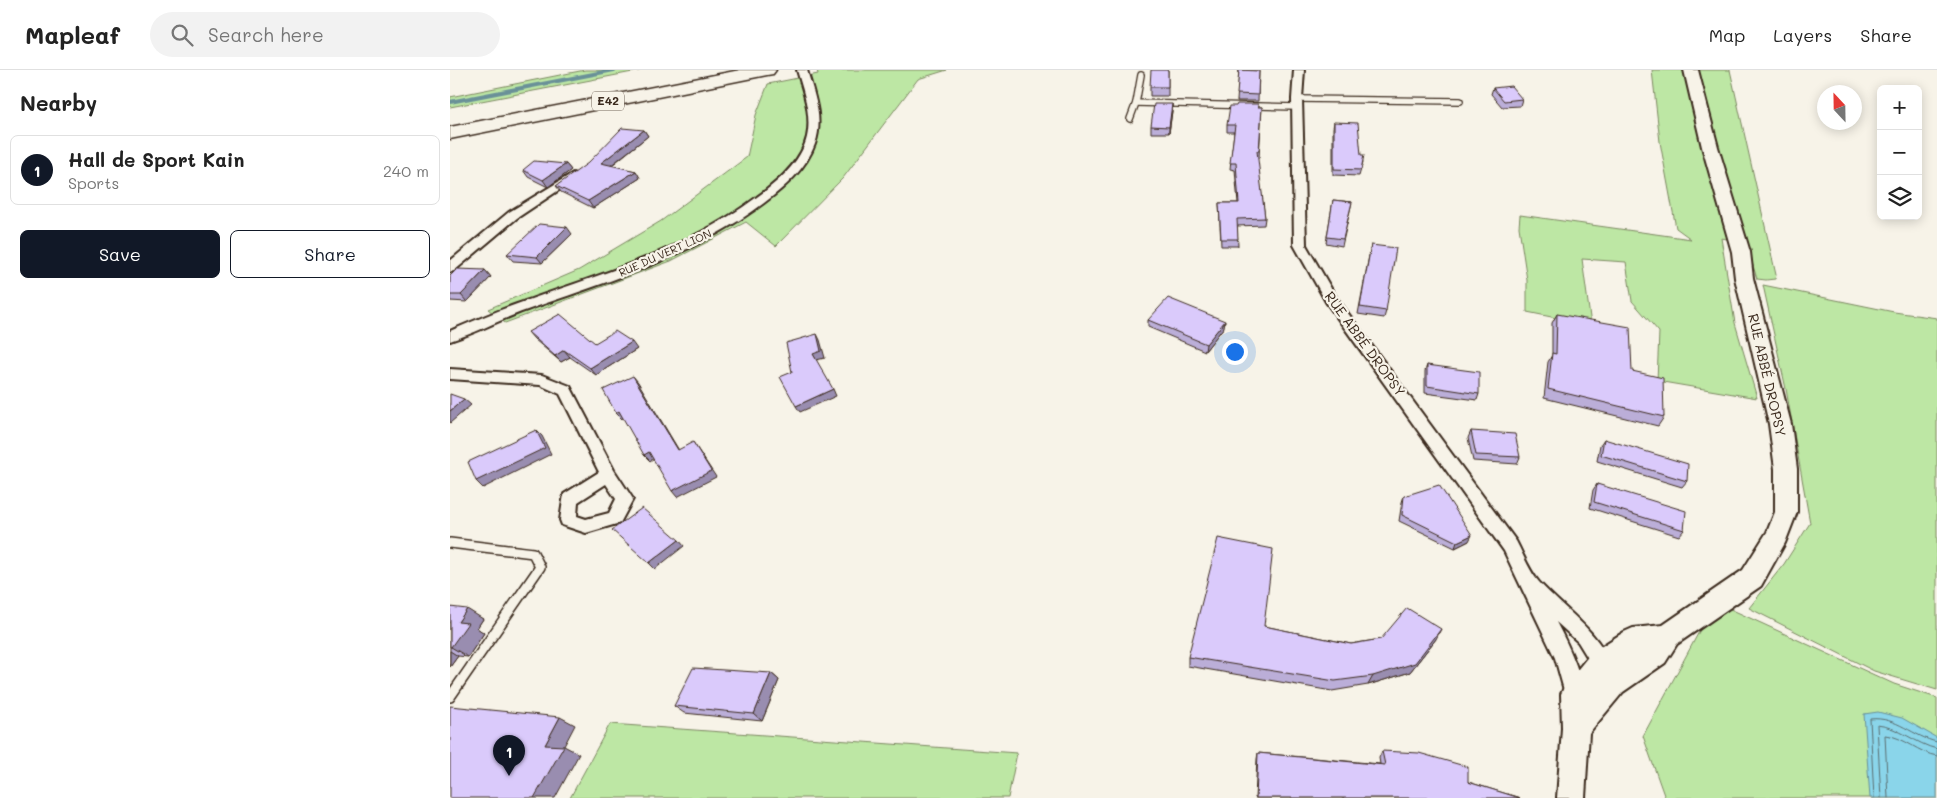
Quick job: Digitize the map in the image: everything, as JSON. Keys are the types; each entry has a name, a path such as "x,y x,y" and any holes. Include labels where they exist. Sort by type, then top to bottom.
{"highway":[{"name":"E42","path":"450,116 687,70"},
{"name":"E42","path":"450,133 767,70"}],"street":[{"name":"RUE DU VERT LION","path":"450,336 663,256 713,233 753,207 781,184 799,164 811,138 814,117 802,70"},
{"name":"RUE ABBÉ DROPSY","path":"1298,70 1300,245 1331,299 1510,546 1532,586 1564,658 1574,694 1576,728 1571,798"},
{"name":"RUE ABBÉ DROPSY","path":"1576,728 1594,705 1607,673 1633,640 1668,636 1752,578 1777,536 1786,512 1786,469 1780,424 1744,278 1741,252 1710,147 1691,70"},
{"path":"450,268 513,215 580,171"},
{"path":"450,374 542,380 565,390 608,474"},
{"name":"RUE ABBÉ DROPSY","path":"1532,586 1584,636 1607,673"},
{"name":"RUE ABBÉ DROPSY","path":"1574,694 1607,673"}],"lane":[{"path":"1130,119 1136,103 1141,75"},
{"path":"1136,103 1460,101"},
{"path":"450,542 533,553 540,567 450,697"}],"green space":[{"path":"585,70 643,70 450,107 450,97"},
{"path":"817,70 947,70 918,79 843,178 776,246 746,222 671,261 505,323 488,309 579,270 661,221 747,157 756,115 768,84 818,74"},
{"path":"1652,70 1730,70 1776,275 1775,279 1757,279 1746,242 1721,238 1735,323 1757,398 1657,381 1659,332 1632,301 1626,262 1582,259 1591,325 1527,312 1527,280 1519,227 1520,215 1691,239 1676,228 1660,142"},
{"path":"1763,285 1894,312 1937,318 1937,690 1874,671 1749,608 1784,564 1810,523 1786,389"},
{"path":"1715,602 1894,684 1937,698 1937,798 1665,798 1643,736"},
{"path":"610,724 1017,753 1008,798 570,798"}],"water":[{"path":"1878,712 1902,718 1937,738 1937,798 1870,798 1864,714"}],"building":[{"path":"1151,70 1168,70 1168,87 1150,87"},
{"path":"1239,70 1259,71 1258,95 1237,94"},
{"path":"1511,86 1522,99 1504,101 1493,88"},
{"path":"1154,104 1172,104 1169,127 1151,126"},
{"path":"1237,104 1258,104 1258,107 1262,107 1259,151 1257,151 1265,218 1237,219 1238,239 1221,239 1219,203 1239,203 1236,163 1230,163 1235,125 1227,125 1230,106 1236,106"},
{"path":"1334,122 1358,123 1361,155 1364,155 1361,170 1334,169"},
{"path":"622,128 644,130 601,163 636,171 588,201 556,186 588,163"},
{"path":"534,161 566,164 543,180 523,170"},
{"path":"1333,200 1352,202 1343,239 1327,237"},
{"path":"539,224 567,227 537,257 507,254"},
{"path":"1371,245 1396,248 1386,311 1360,307"},
{"path":"457,269 485,270 461,295 450,295 450,276"},
{"path":"1168,298 1225,321 1206,344 1148,320"},
{"path":"560,314 595,343 615,331 632,342 590,368 564,350 555,356 528,332"},
{"path":"1557,314 1630,327 1632,371 1663,378 1664,417 1548,389 1552,353 1556,354"},
{"path":"817,334 821,351 813,354 833,389 796,406 780,377 792,372 786,343"},
{"path":"1427,365 1479,372 1479,394 1427,386"},
{"path":"633,376 678,450 693,442 711,471 672,491 649,452 644,455 619,411 616,413 603,390"},
{"path":"450,394 464,399 450,411"},
{"path":"536,430 545,448 476,481 468,462"},
{"path":"1471,431 1515,434 1520,457 1476,455"},
{"path":"1604,439 1688,464 1687,481 1601,455"},
{"path":"1597,484 1686,511 1684,530 1594,502"},
{"path":"1439,485 1472,535 1457,542 1402,515 1404,496"},
{"path":"642,508 679,540 649,563 612,530"},
{"path":"1218,538 1273,549 1264,626 1351,644 1381,639 1407,608 1441,629 1415,663 1373,676 1335,681 1188,657"},
{"path":"450,607 467,609 458,622 468,623 451,647 450,647"},
{"path":"693,668 771,673 754,714 674,706"},
{"path":"450,706 560,717 545,745 564,746 534,798 450,798"},
{"path":"1382,751 1419,753 1468,767 1468,782 1520,798 1256,798 1258,753 1385,765"}],"waterway":[{"path":"450,102 614,70"}],"place":[{"name":"Hall de Sport Kain","path":"509,776"}]}
